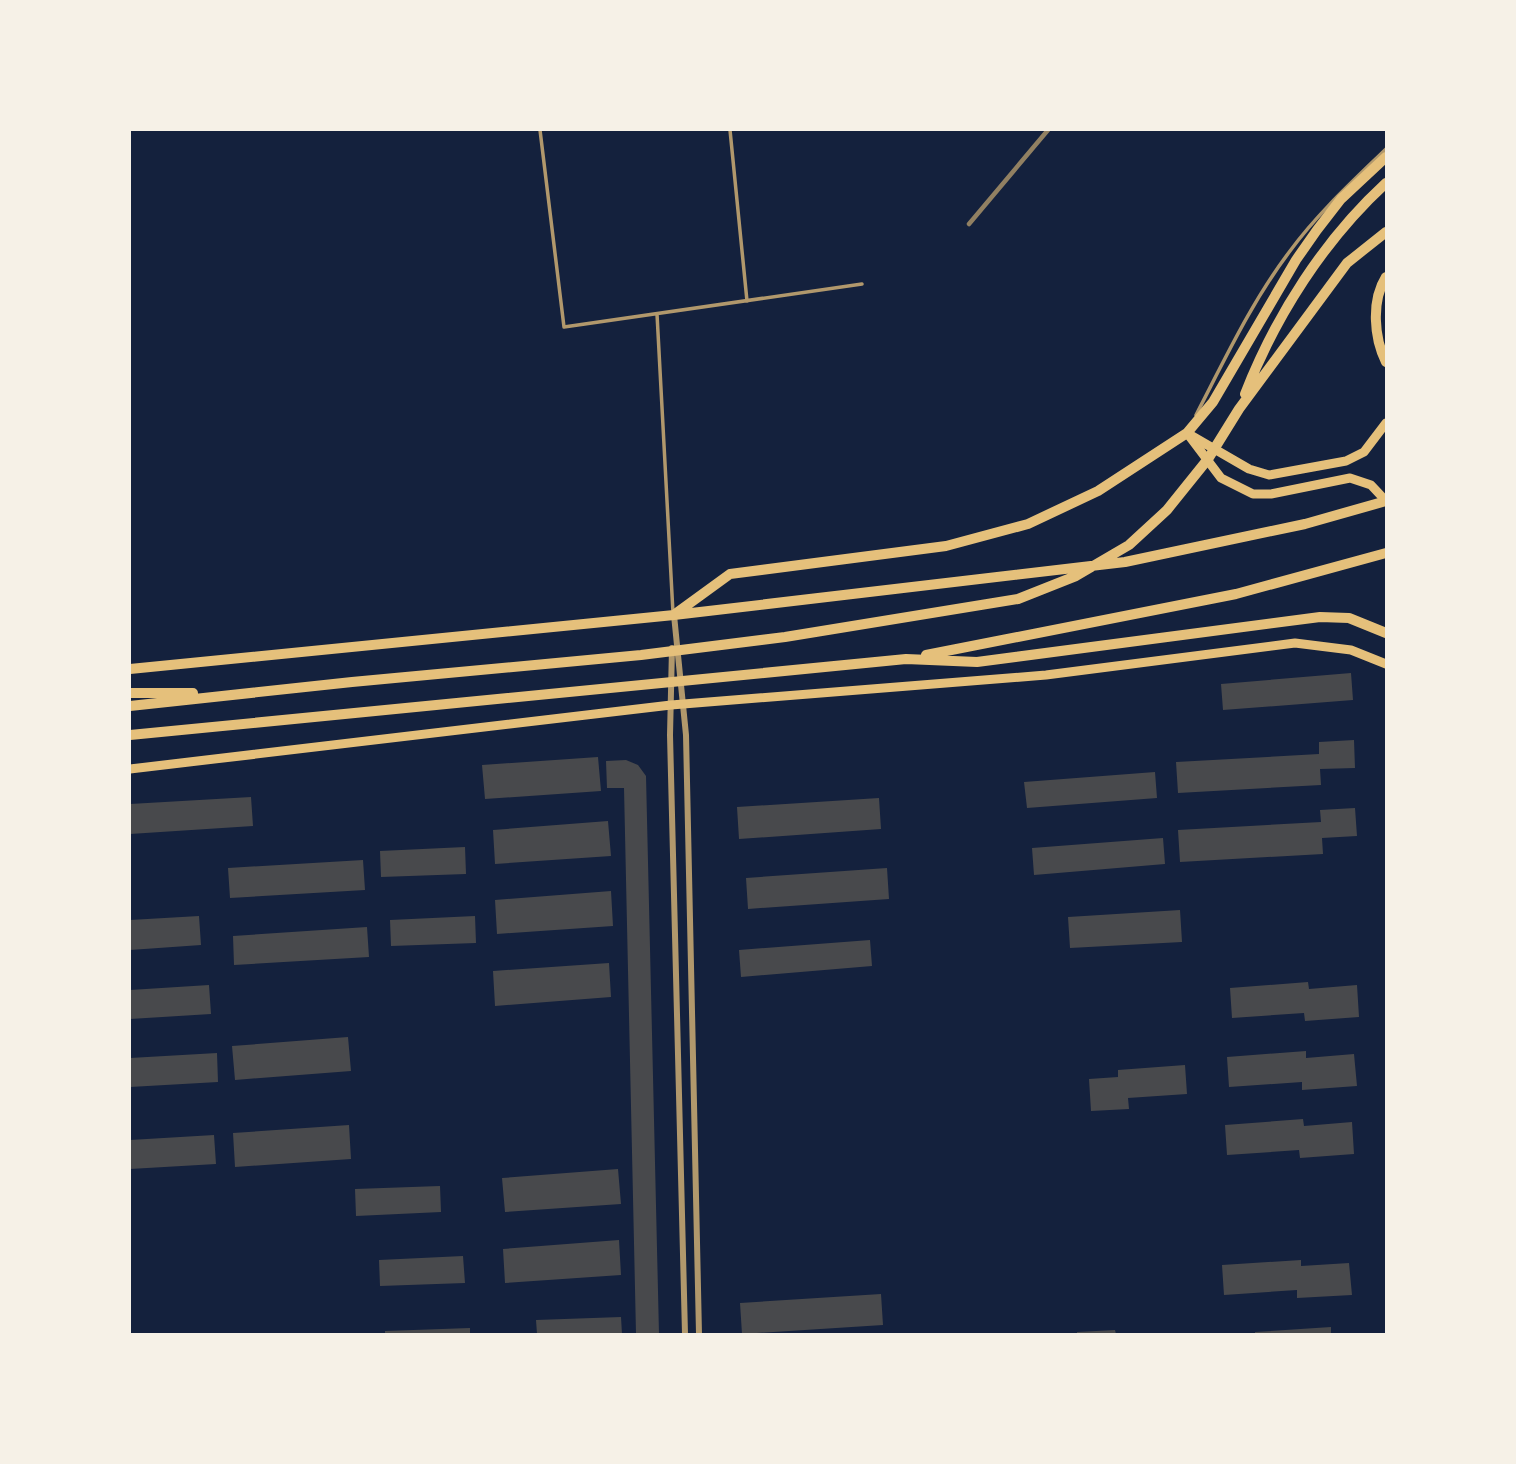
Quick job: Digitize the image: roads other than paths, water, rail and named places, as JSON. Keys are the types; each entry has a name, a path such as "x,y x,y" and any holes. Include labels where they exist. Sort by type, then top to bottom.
{"main road":[{"path":"674,615 730,574 946,546 1028,524 1098,491 1187,433 1213,402 1296,260 1317,230 1341,199 1387,158"},
{"path":"1239,409 1258,360 1308,275 1360,207 1387,183"},
{"path":"130,706 654,654 785,637 1018,599 1076,576 1129,545 1175,500 1208,459 1239,409 1347,263 1387,232"},
{"path":"1387,277 1377,308 1377,328 1381,352 1387,362"},
{"path":"1187,433 1249,468 1269,475 1346,461 1364,452 1387,423"},
{"path":"130,669 674,615 1125,562 1305,524 1387,501 1371,485 1350,478 1271,494 1253,494 1221,478 1187,433"},
{"path":"130,735 906,659 1236,594 1387,553"},
{"path":"906,659 977,662 1320,617 1349,618 1387,633"},
{"path":"130,768 671,705 1046,675 1295,643 1351,650 1387,664"},
{"path":"130,693 249,693"}],"street":[{"path":"674,615 686,735 699,1335"},
{"path":"674,615 671,705 685,1335"}],"lane":[{"path":"540,130 564,327 862,284"},
{"path":"730,130 747,301"},
{"path":"1187,433 1245,319 1290,251 1338,195 1387,149"},
{"path":"657,314 674,615"}],"railway":[{"path":"969,224 1048,130"}]}
